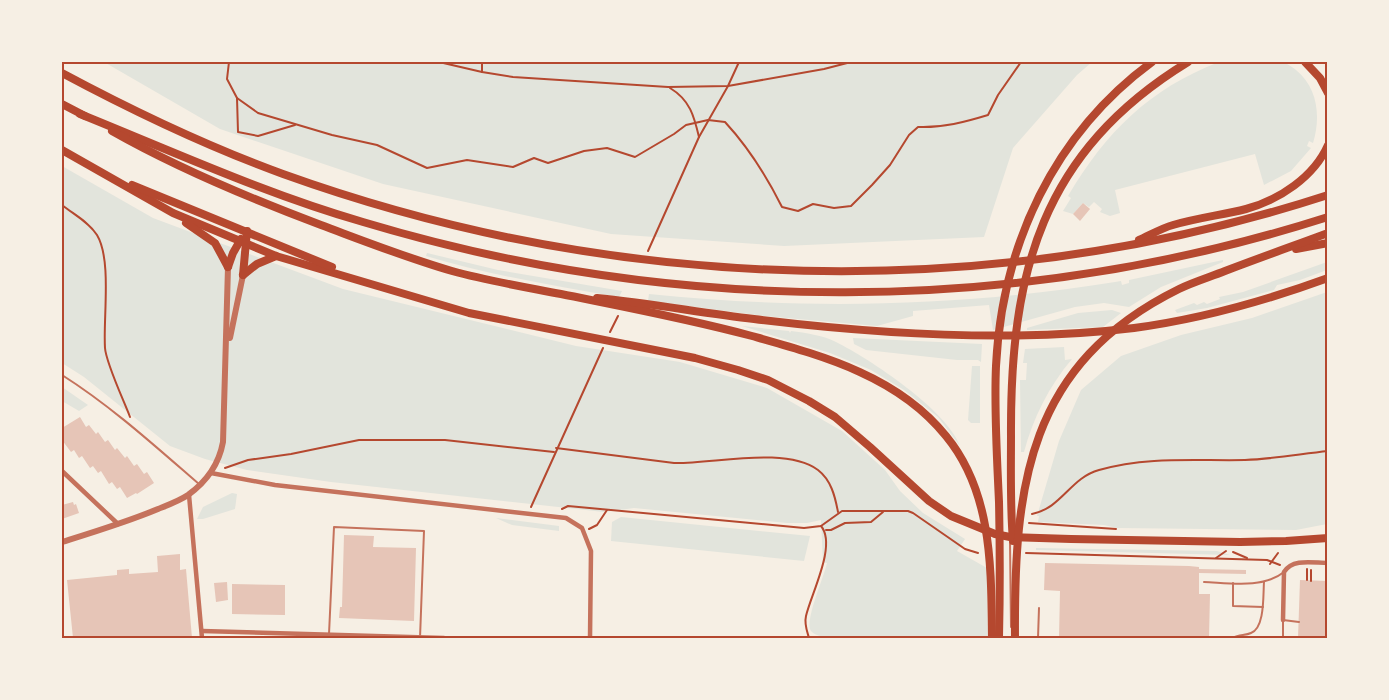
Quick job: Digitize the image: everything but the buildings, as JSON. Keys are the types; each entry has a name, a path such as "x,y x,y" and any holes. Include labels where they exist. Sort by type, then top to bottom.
{"highway":[{"path":"999,639 999,503 995,400 996,365 1008,283 1026,225 1053,168 1069,144 1110,97 1152,62"},
{"path":"1016,565 1011,504 1011,366 1023,286 1043,223 1067,176 1100,132 1134,99 1188,62"},
{"path":"1305,62 1320,78 1328,93"},
{"path":"62,73 181,132 309,183 440,222 571,250 700,266 826,272 993,264 1161,239 1253,218 1328,195"},
{"path":"62,104 136,144 216,183 356,238 448,270 752,336 823,357 872,377 918,407 948,437 968,470 981,503 989,554 992,639"},
{"path":"80,114 274,193 391,231 547,267 708,288 867,292 1012,283 1111,270 1184,255 1256,238 1328,217"},
{"path":"1129,244 1172,225 1249,208 1276,196 1305,178 1315,167 1328,145"},
{"path":"1013,639 1021,504 1034,448 1059,392 1081,363 1097,345 1121,325 1159,299 1180,288 1328,233"},
{"path":"1272,253 1328,243"},
{"path":"561,294 815,325 946,334 1048,334 1133,328 1199,316 1271,298 1328,279"}],"main road":[{"path":"62,150 173,213 215,243 228,267"},
{"path":"108,176 247,231 360,280"},
{"path":"173,213 276,256 418,299 469,313 694,358 768,380 835,417 865,441 929,501 951,516 982,530 1010,537 1240,542 1328,538"},
{"path":"243,275 243,243 247,231"},
{"path":"228,267 233,253 243,243"},
{"path":"243,275 257,264 276,256"}],"street":[{"path":"62,542 118,524 189,495 211,473 218,461 223,442 228,267"},
{"path":"227,356 243,275"},
{"path":"62,471 118,524"},
{"path":"211,473 275,485 548,515 572,520 582,528 587,538 591,560 590,639"},
{"path":"189,495 202,639"},
{"path":"1283,620 1285,570 1298,562 1328,563"},
{"path":"202,631 444,639"}],"lane":[{"path":"62,375 136,430 200,485"},
{"path":"329,635 334,527 424,531 420,638"},
{"path":"1010,537 1013,639"},
{"path":"1204,582 1264,582 1277,577 1285,570"},
{"path":"1233,639 1237,635 1253,633 1260,626 1264,582"},
{"path":"1233,583 1233,606 1263,607"},
{"path":"1038,639 1039,608"},
{"path":"1283,639 1283,620 1299,622"}],"path":[{"path":"228,62 227,79 237,98 238,132 258,136 295,125"},
{"path":"439,62 482,72 546,80 669,87 728,86 851,62"},
{"path":"482,62 482,72"},
{"path":"657,231 699,138 739,62"},
{"path":"237,98 258,113 295,125 377,145 426,168 467,160 513,167 534,158 548,163 584,151 607,148 635,157 686,125 708,120 725,122 747,146 782,207 798,211 813,204 834,208 850,206 890,165 909,135 918,127 961,123 988,116 998,95 1021,62"},
{"path":"669,87 688,103 696,122 699,138"},
{"path":"62,205 88,225 96,234 102,247 106,287 105,351 136,430"},
{"path":"528,513 596,363"},
{"path":"211,473 248,460 359,440 445,440 692,464 742,458 790,460 805,463 819,471 829,482 838,512"},
{"path":"1029,515 1055,505 1072,485 1098,470 1164,460 1254,459 1328,451"},
{"path":"548,515 568,506 789,528 821,526 838,512 913,513 965,549 980,553"},
{"path":"597,525 607,510"},
{"path":"825,530 831,530 845,523 871,522 883,512"},
{"path":"1022,522 1117,530"},
{"path":"809,639 805,625 806,616 820,577 826,538 825,530 821,526"},
{"path":"1010,553 1271,562 1285,570"},
{"path":"1271,562 1278,553"},
{"path":"1307,569 1307,580"},
{"path":"1311,570 1311,581"}],"shaded area":[{"path":"104,62 1092,62 1077,75 1013,148 984,237 784,246 611,234 383,184 220,129"},
{"path":"1219,62 1282,62 1296,70 1309,85 1317,113 1313,143 1309,141 1307,146 1311,148 1291,171 1264,185 1255,154 1115,190 1120,213 1110,216 1100,212 1102,209 1094,202 1089,207 1083,203 1073,214 1063,211 1071,198 1068,196 1098,152 1132,115 1171,85"},
{"path":"62,166 153,218 343,289 576,346 680,362 767,388 842,431 885,470 900,491 923,513 965,539 957,551 987,568 988,638 834,638 813,633 810,619 827,563 823,562 821,520 787,523 634,508 604,512 331,482 247,470 205,459 170,446 84,377 62,363"},
{"path":"427,253 498,270 622,291 619,297 546,284 450,263 426,256"},
{"path":"1223,260 1223,262 1161,287 1129,307 1104,303 1075,307 993,330 989,305 913,311 913,316 877,326 764,316 648,301 649,294 824,304 998,297 1121,281 1122,285 1129,283 1129,280"},
{"path":"1327,262 1327,270 1300,280 1277,285 1274,290 1207,308 1177,313 1175,310 1194,303 1207,304 1220,299 1219,297 1243,292"},
{"path":"1327,292 1327,524 1296,530 1117,528 1104,525 1038,522 1039,516 1037,516 1059,441 1081,390 1121,356 1181,335 1252,318"},
{"path":"1112,310 1121,313 1103,327 1027,330 1027,328 1078,313"},
{"path":"742,326 814,335 851,350 887,373 924,402 940,417 960,446 938,417 904,390 871,370 830,353"},
{"path":"853,338 982,344 981,362 866,350 854,344"},
{"path":"1064,347 1065,360 1072,359 1049,391 1032,427 1024,452 1021,452 1020,380 1026,380 1027,363 1023,363 1025,349"},
{"path":"972,366 980,366 980,423 971,423 968,420"},
{"path":"62,387 88,405 79,411 62,401"},
{"path":"232,493 237,494 235,509 197,519 203,507"},
{"path":"621,517 810,536 804,561 611,541 612,522"},
{"path":"496,518 559,526 559,531 512,525"},
{"path":"1036,548 1217,551 1230,555 1036,550"}]}
